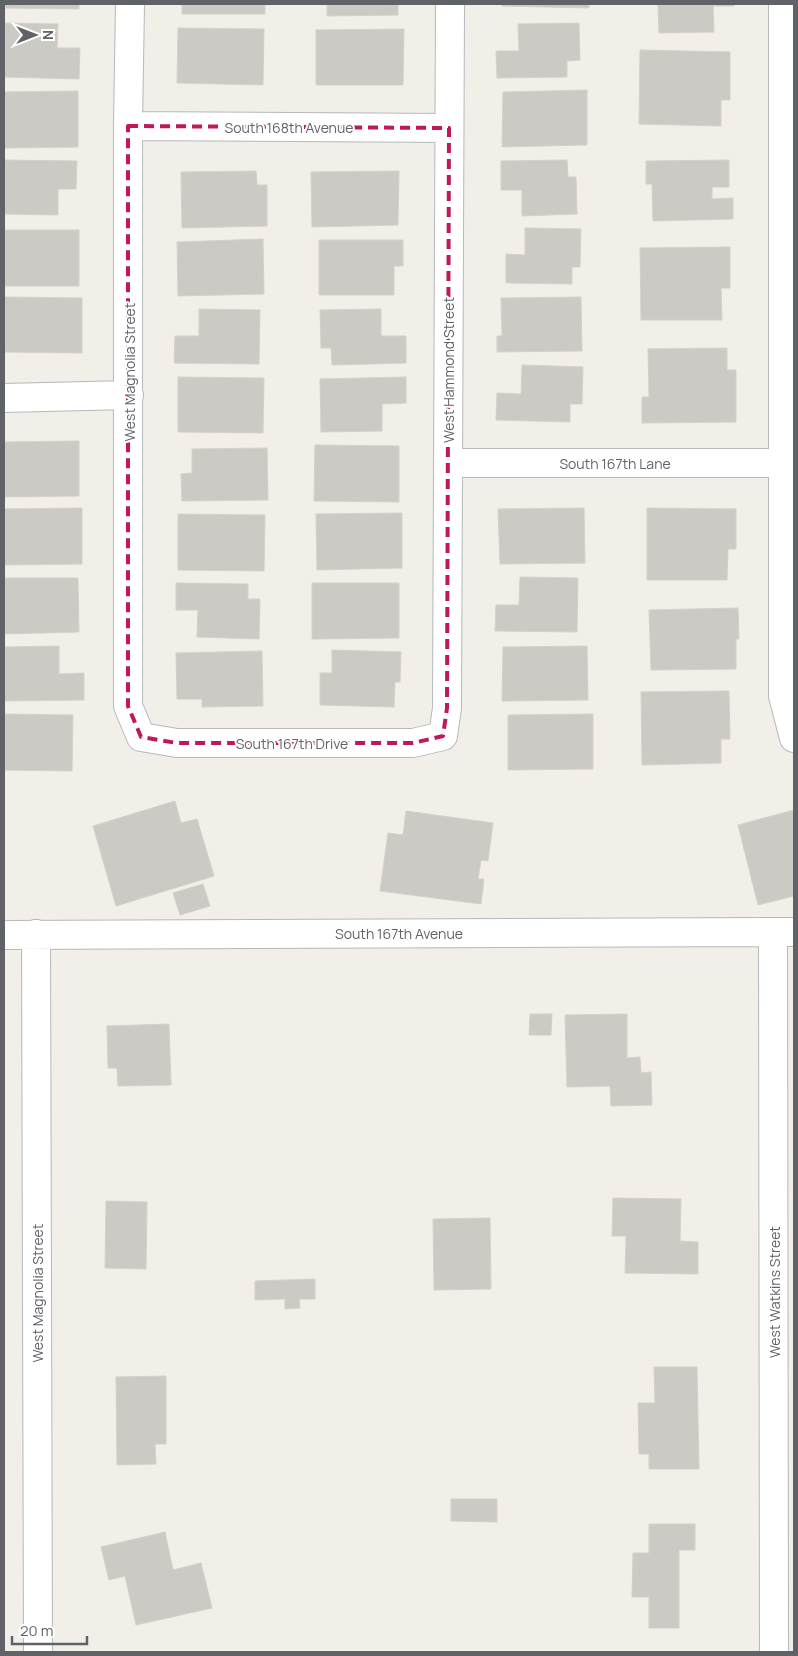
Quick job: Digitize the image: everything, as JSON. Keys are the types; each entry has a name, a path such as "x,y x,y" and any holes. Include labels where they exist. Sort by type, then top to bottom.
{"street":[{"name":"West Magnolia Street","path":"130,4 128,126 128,706 141,737"},
{"name":"West Hammond Street","path":"443,736 447,708 450,4"},
{"path":"783,4 784,696 794,738"},
{"name":"South 168th Avenue","path":"128,126 449,128"},
{"path":"4,398 129,395"},
{"name":"South 167th Lane","path":"448,463 783,463"},
{"name":"South 167th Drive","path":"141,737 177,743 413,743 443,736"},
{"name":"South 167th Avenue","path":"4,935 784,932"},
{"name":"West Watkins Street","path":"774,1652 784,932"},
{"name":"West Magnolia Street","path":"36,934 38,1652"}],"highlighted area":[{"path":"128,126 449,128 447,708 443,736 413,743 177,743 141,737 128,706"}],"building":[{"path":"4,4 79,4 79,9 4,8"},
{"path":"182,4 265,4 265,14 182,14"},
{"path":"327,4 398,4 398,15 327,16"},
{"path":"502,4 589,4 589,8 502,6"},
{"path":"658,4 734,4 734,6 713,6 714,32 659,33"},
{"path":"4,23 58,24 57,48 80,48 79,79 4,77"},
{"path":"579,23 580,60 567,61 567,77 497,78 496,51 519,51 518,24"},
{"path":"178,28 264,29 263,85 177,83"},
{"path":"404,29 403,85 316,85 316,30"},
{"path":"640,50 730,52 730,100 721,100 721,126 639,124"},
{"path":"587,90 587,145 502,147 503,92"},
{"path":"78,91 78,147 4,148 4,92"},
{"path":"4,160 77,161 76,189 58,189 58,215 4,214"},
{"path":"567,160 568,177 576,177 577,214 522,216 522,190 501,190 501,161"},
{"path":"729,160 729,187 712,187 712,199 733,198 733,219 653,221 652,184 646,184 646,161"},
{"path":"256,171 257,185 267,185 267,226 182,228 181,172"},
{"path":"399,171 398,225 312,227 311,172"},
{"path":"525,228 581,229 580,267 572,267 572,284 506,283 506,254 525,255"},
{"path":"4,230 79,230 79,286 4,286"},
{"path":"263,239 264,294 178,296 177,242"},
{"path":"319,240 403,240 403,266 394,266 394,295 319,295"},
{"path":"730,247 730,288 721,288 722,320 641,320 640,248"},
{"path":"4,297 82,298 82,353 4,352"},
{"path":"581,297 582,351 497,352 497,336 502,336 501,298"},
{"path":"199,309 260,310 259,364 174,363 175,336 199,336"},
{"path":"381,309 381,336 406,336 406,363 332,365 331,348 321,348 320,310"},
{"path":"727,348 727,370 736,370 736,422 642,423 642,397 649,397 648,349"},
{"path":"522,365 583,367 582,404 570,404 570,422 496,420 497,393 521,394"},
{"path":"178,377 264,378 263,433 178,432"},
{"path":"406,377 406,403 382,404 382,431 321,432 320,379"},
{"path":"79,441 79,496 4,497 4,442"},
{"path":"315,445 399,446 399,502 314,501"},
{"path":"267,448 268,500 182,501 181,474 192,473 192,449"},
{"path":"82,508 82,564 4,565 4,509"},
{"path":"584,508 585,563 500,564 498,509"},
{"path":"647,508 736,509 736,549 728,549 727,580 647,580"},
{"path":"402,513 402,568 317,570 316,514"},
{"path":"178,514 265,515 264,571 178,570"},
{"path":"520,577 578,578 577,632 495,631 496,605 519,605"},
{"path":"4,578 78,578 79,632 4,634"},
{"path":"176,583 248,584 248,599 260,599 259,639 197,637 198,610 176,610"},
{"path":"312,583 399,583 399,638 312,639"},
{"path":"738,608 739,639 736,639 736,669 651,670 649,610"},
{"path":"59,646 59,674 84,673 84,700 4,701 4,647"},
{"path":"587,646 588,700 502,701 503,647"},
{"path":"332,650 401,652 400,682 395,682 394,707 320,705 320,673 332,673"},
{"path":"262,651 263,706 202,707 202,699 177,699 176,653"},
{"path":"729,691 730,739 721,739 721,763 642,765 641,692"},
{"path":"4,714 73,715 72,771 4,770"},
{"path":"593,714 593,769 508,770 508,715"},
{"path":"175,801 181,823 197,819 214,876 116,906 93,826"},
{"path":"794,810 794,896 758,905 738,825"},
{"path":"406,811 493,823 488,861 481,860 478,879 484,879 481,904 380,891 388,833 403,835"},
{"path":"203,884 210,906 180,915 173,893"},
{"path":"530,1014 552,1014 551,1035 529,1035"},
{"path":"627,1014 627,1058 640,1057 641,1073 651,1072 652,1105 611,1106 610,1086 567,1087 565,1015"},
{"path":"169,1024 171,1085 118,1086 117,1068 108,1068 107,1026"},
{"path":"613,1198 681,1199 680,1241 698,1242 698,1274 625,1273 626,1236 612,1236"},
{"path":"106,1201 147,1202 146,1269 105,1268"},
{"path":"490,1218 491,1289 434,1290 433,1219"},
{"path":"315,1279 315,1299 299,1299 300,1308 285,1309 285,1299 255,1300 255,1281"},
{"path":"654,1367 697,1367 699,1469 649,1469 649,1454 639,1454 638,1403 655,1403"},
{"path":"166,1376 166,1444 155,1444 156,1464 117,1465 116,1377"},
{"path":"451,1499 497,1499 497,1522 451,1521"},
{"path":"649,1524 695,1524 695,1550 679,1550 679,1628 649,1628 649,1597 632,1597 633,1553 649,1553"},
{"path":"165,1532 173,1570 201,1563 212,1608 136,1625 125,1576 109,1580 101,1547"}]}
